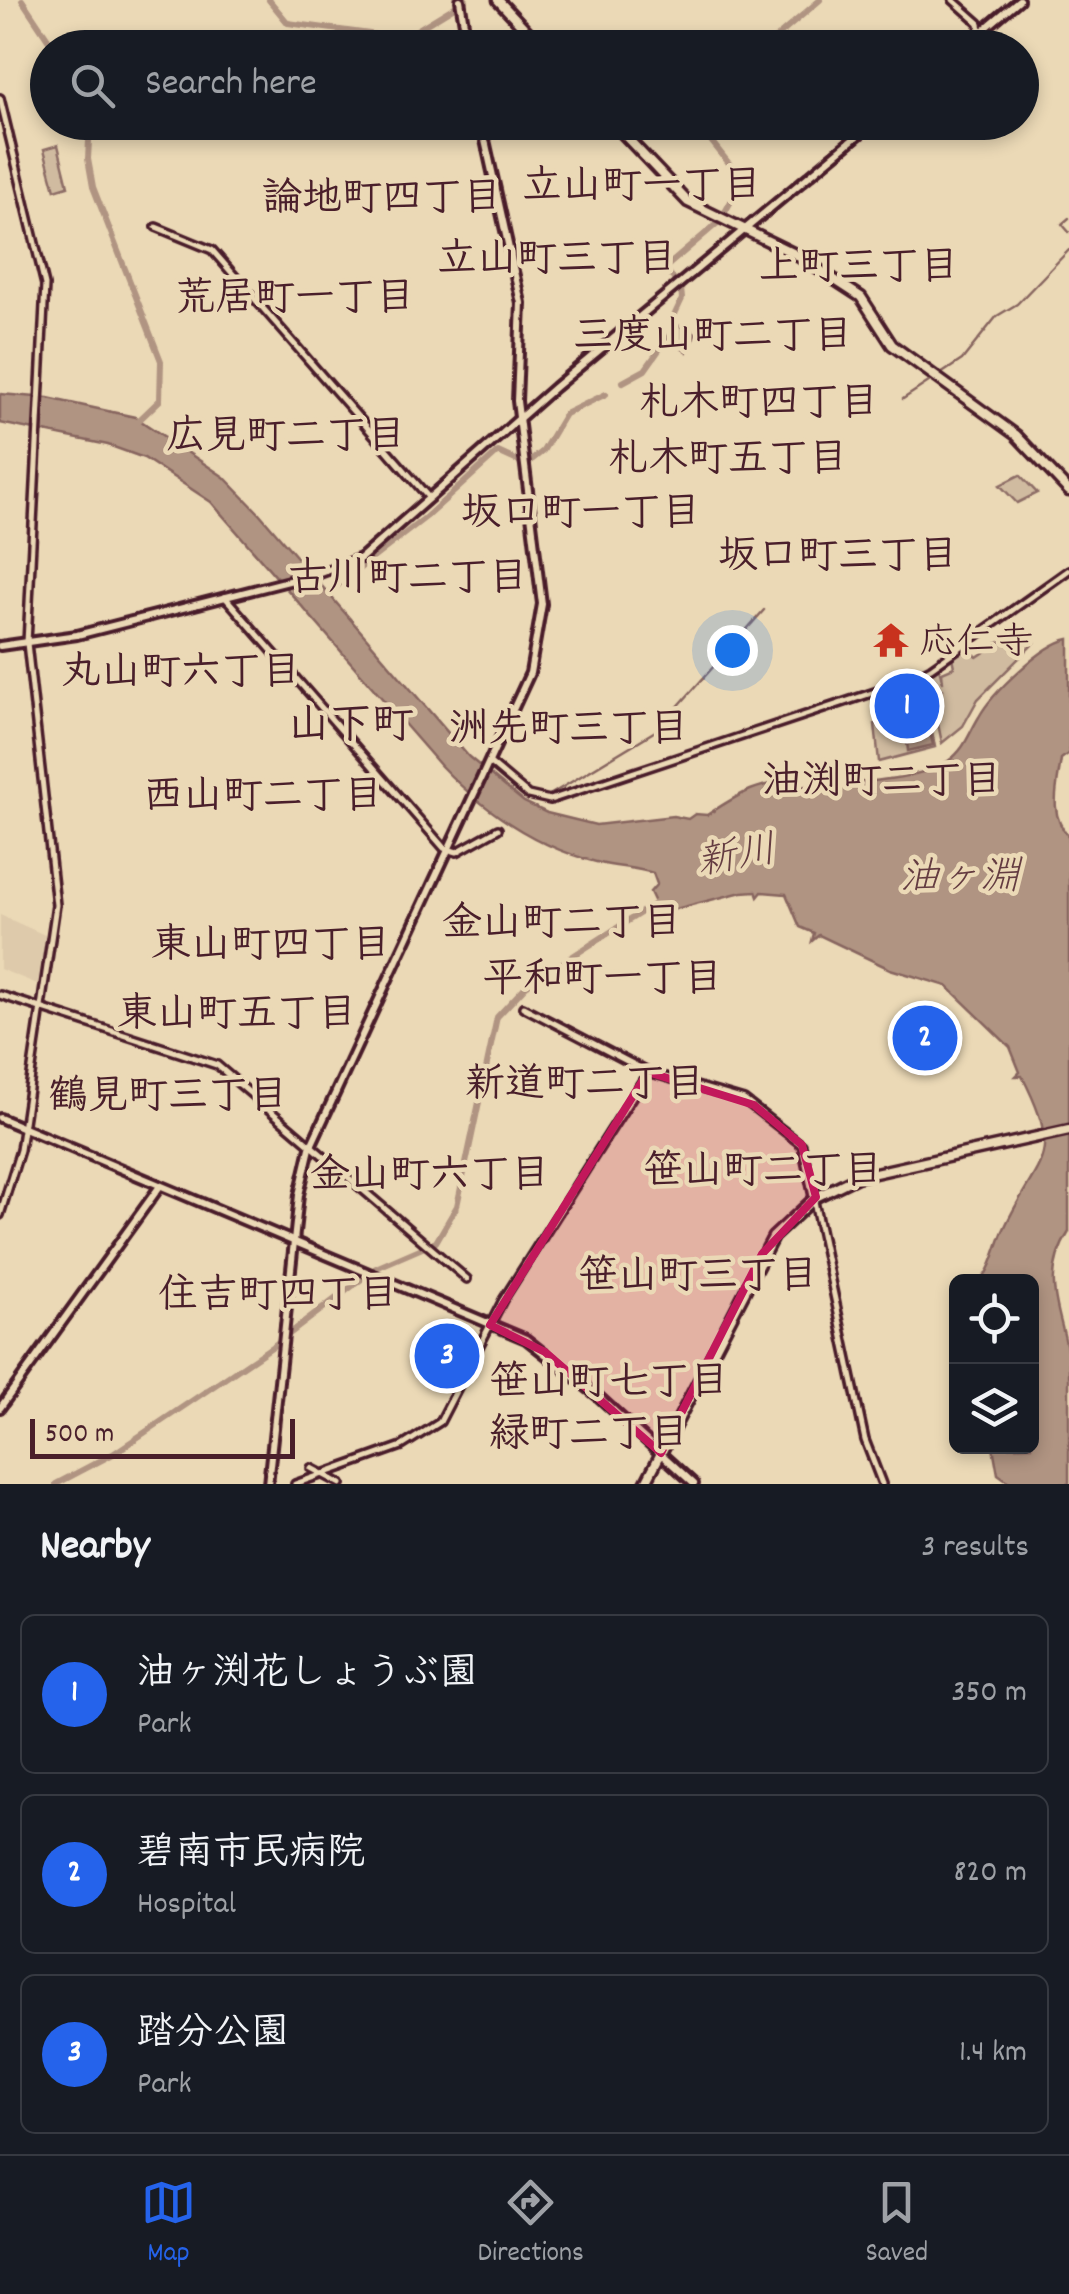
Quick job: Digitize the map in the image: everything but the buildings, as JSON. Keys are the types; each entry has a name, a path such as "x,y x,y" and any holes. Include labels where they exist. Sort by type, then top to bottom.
{"main road":[{"path":"460,0 465,30"},
{"path":"498,0 527,30"},
{"path":"982,30 1018,0"},
{"path":"268,1484 294,1241 310,1148 530,673 541,626 518,419 521,303 486,140"},
{"path":"629,140 681,196 745,228 862,297 892,345 1016,435 1069,492"},
{"path":"0,646 226,597 320,573 361,558 518,419 852,140"},
{"path":"0,1118 381,1277 545,1352 694,1484"},
{"path":"645,1484 767,1245 796,1212 816,1197 857,1177 1069,1130"},
{"path":"0,1408 160,1186"}],"street":[{"path":"953,0 979,23 980,30"},
{"path":"0,98 44,277 27,643 56,905 14,1182 0,1215"},
{"path":"156,227 212,250 429,498"},
{"path":"488,765 536,798 570,794 902,683 931,668 1069,570"},
{"path":"226,597 448,851 457,852 498,829"},
{"path":"0,996 217,1065 467,1279"},
{"path":"524,1007 648,1072 754,1105 802,1145 865,1440 882,1484"},
{"path":"296,1484 402,1446 431,1430 450,1406 490,1324 648,1072"},
{"path":"311,1468 341,1484"}],"highlighted area":[{"path":"648,1072 754,1105 802,1145 816,1197 762,1254 661,1453 545,1352 490,1325"}],"shaded area":[{"path":"58,145 68,186 55,190 44,149"},
{"path":"675,324 696,333 687,352 666,338"},
{"path":"1020,475 1037,493 1017,503 1000,485"},
{"path":"1024,626 1035,642 978,699 963,726 942,743 932,695 944,689 934,692 929,674 939,668 943,683 942,672 954,667 952,657 967,645 977,657"},
{"path":"922,677 935,747 879,762 875,724 888,719 883,692"},
{"path":"0,915 47,936 40,985 0,969"},
{"path":"444,1333 466,1343 448,1380 427,1369"}],"water":[{"name":"油ヶ淵","path":"0,394 48,398 135,417 224,477 469,757 524,802 547,813 596,825 707,815 748,791 771,784 792,787 873,781 933,769 959,752 986,707 1006,683 1046,650 1069,639 1069,753 1061,759 1056,810 1069,837 1069,1232 1060,1249 1054,1281 1069,1360 1069,1484 1012,1484 998,1474 994,1454 1039,1454 1039,1274 986,1274 1015,1206 1036,1172 1044,1143 1035,1104 1022,1076 1016,1076 1020,1072 1010,1047 947,986 890,969 819,935 812,941 814,933 800,927 786,894 762,892 758,897 756,891 742,892 660,913 650,892 657,884 653,873 577,856 513,826 441,766 211,502 144,458 108,445 0,423"},
{"path":"922,701 933,745 908,751 905,724 893,723 891,708"}],"waterway":[{"path":"22,0 42,30"},
{"path":"269,0 288,23 340,30"},
{"path":"417,30 466,0"},
{"path":"785,30 820,0"},
{"path":"89,140 93,187 161,361 160,400 134,425"},
{"path":"677,283 665,268 720,221 734,196 747,186 710,140"},
{"path":"1069,218 1062,224 1069,232"},
{"path":"903,399 962,360 997,316 1017,304 1069,250"},
{"path":"673,318 682,299 681,288"},
{"path":"623,382 645,370 664,343"},
{"path":"528,463 543,451 565,414 606,394"},
{"path":"323,597 426,517 498,452 522,463"},
{"path":"548,796 657,730 764,610"},
{"name":"新川","path":"56,1484 113,1454 276,1344 376,1268 436,1242 457,1206 497,1017 526,986 659,901"}],"place":[{"name":"応仁寺","path":"891,640"},
{"name":"油ヶ渕花しょうぶ園","path":"907,706"},
{"name":"碧南市民病院","path":"925,1038"},
{"name":"踏分公園","path":"447,1356"}],"district":[{"name":"立山町一丁目","path":"642,183"},
{"name":"論地町四丁目","path":"382,195"},
{"name":"立山町三丁目","path":"557,256"},
{"name":"上町三丁目","path":"859,264"},
{"name":"荒居町一丁目","path":"295,295"},
{"name":"三度山町二丁目","path":"713,333"},
{"name":"札木町四丁目","path":"759,400"},
{"name":"広見町二丁目","path":"286,433"},
{"name":"札木町五丁目","path":"728,456"},
{"name":"坂口町一丁目","path":"581,510"},
{"name":"坂口町三丁目","path":"838,553"},
{"name":"古川町二丁目","path":"408,575"},
{"name":"丸山町六丁目","path":"181,669"},
{"name":"山下町","path":"351,722"},
{"name":"洲先町三丁目","path":"569,726"},
{"name":"油渕町二丁目","path":"882,778"},
{"name":"西山町二丁目","path":"263,793"},
{"name":"金山町二丁目","path":"562,920"},
{"name":"東山町四丁目","path":"271,942"},
{"name":"平和町一丁目","path":"603,976"},
{"name":"東山町五丁目","path":"237,1011"},
{"name":"新道町二丁目","path":"585,1081"},
{"name":"鶴見町三丁目","path":"168,1093"},
{"name":"笹山町二丁目","path":"763,1168"},
{"name":"金山町六丁目","path":"430,1172"},
{"name":"笹山町三丁目","path":"698,1273"},
{"name":"住吉町四丁目","path":"278,1292"},
{"name":"笹山町七丁目","path":"609,1379"},
{"name":"緑町二丁目","path":"589,1431"}]}
